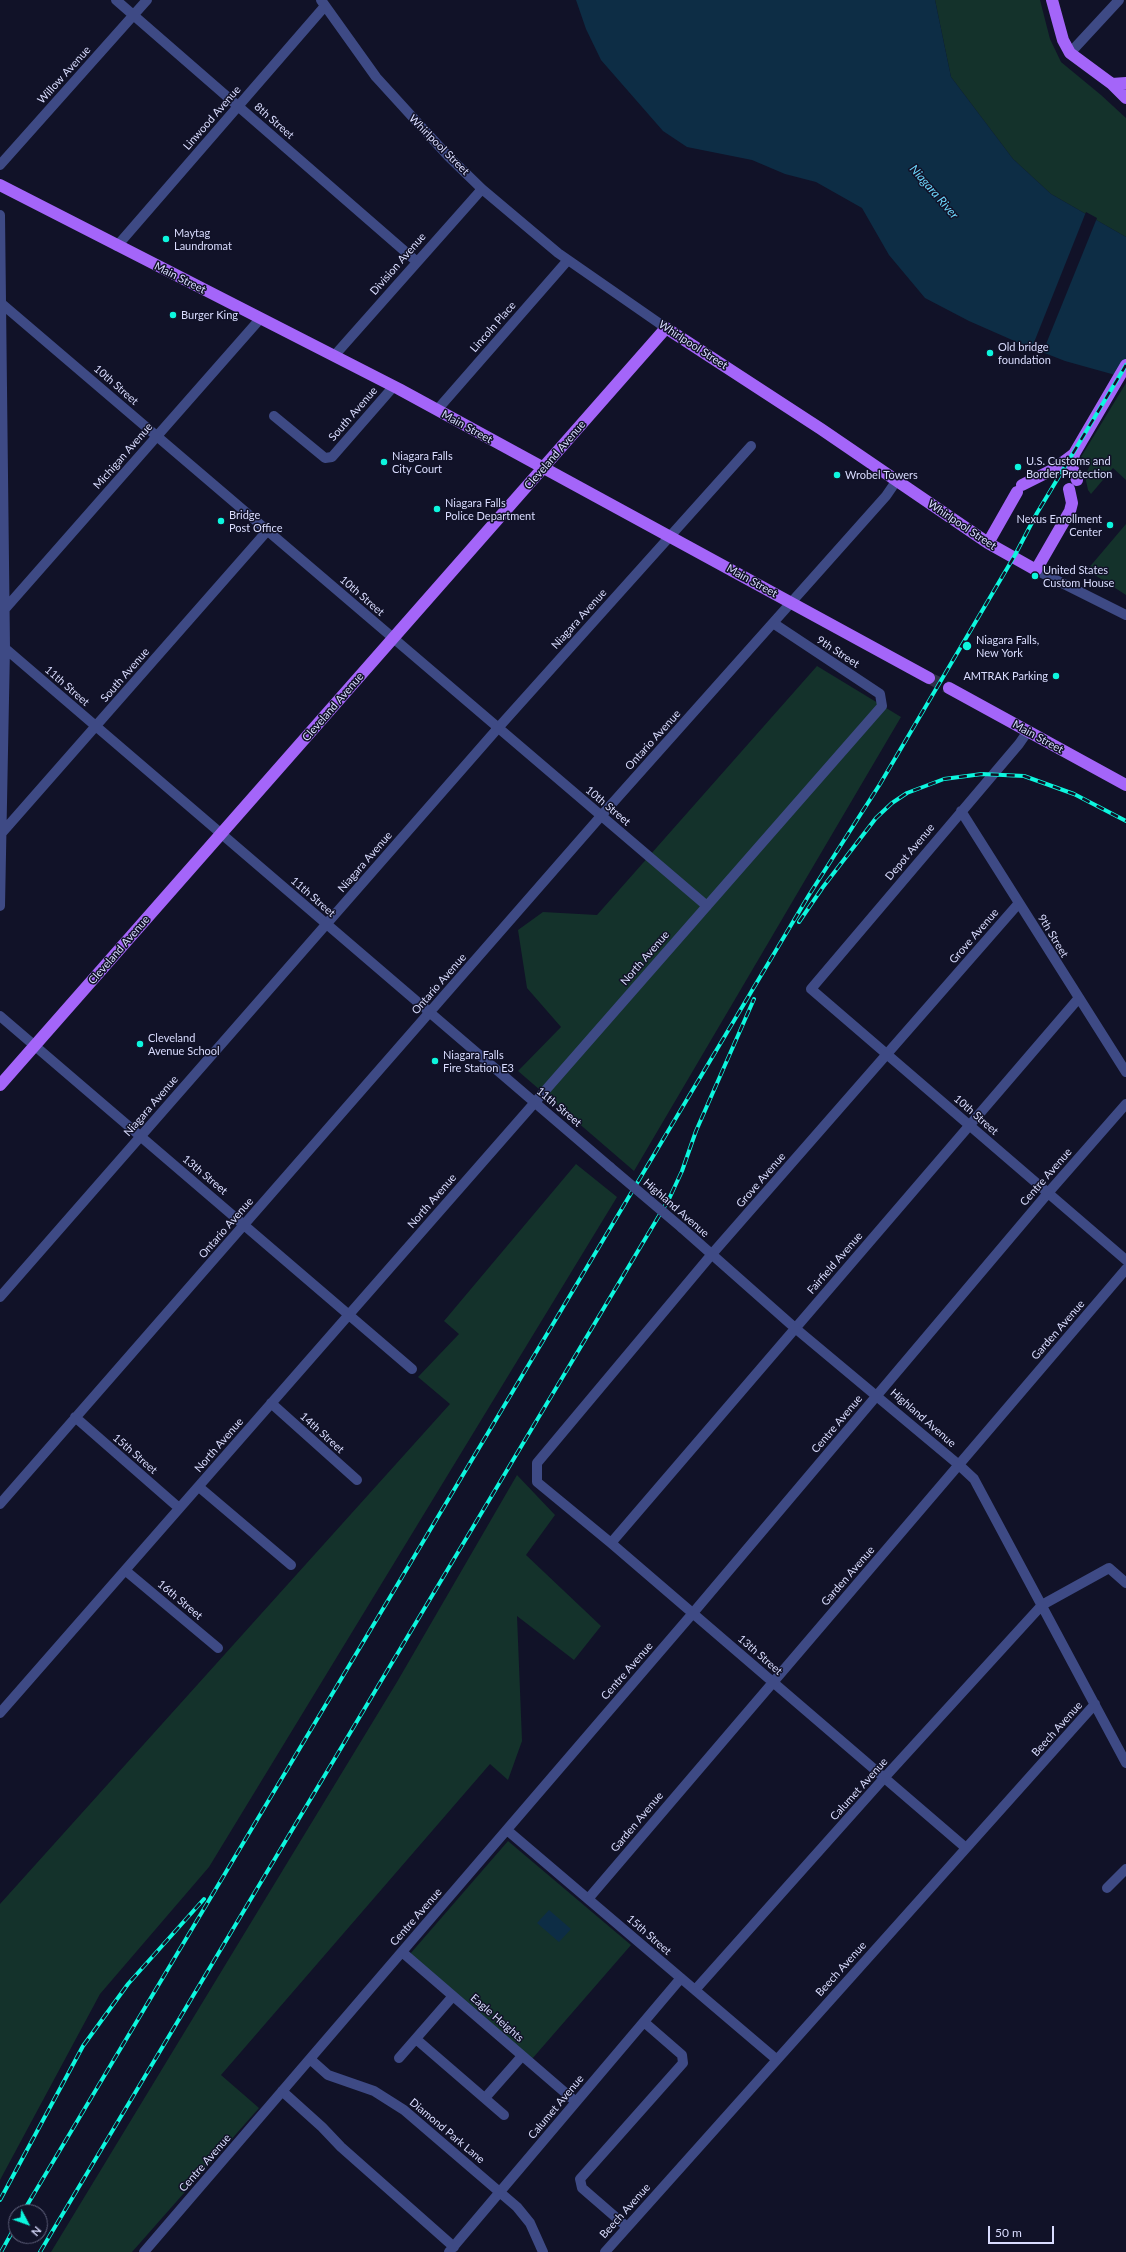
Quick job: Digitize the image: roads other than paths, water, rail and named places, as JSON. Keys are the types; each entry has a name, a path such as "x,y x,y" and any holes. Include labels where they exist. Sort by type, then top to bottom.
{"main road":[{"path":"1052,0 1063,40 1070,53 1112,84 1126,98"},
{"path":"1112,84 1126,83"},
{"name":"Main Street","path":"0,186 394,386 543,468 671,535 929,678"},
{"name":"Cleveland Avenue","path":"0,1085 666,328"},
{"name":"Whirlpool Street","path":"666,328 897,480 988,543 1036,570"},
{"path":"1036,570 1068,516 1072,503 1074,483 1071,464 1074,454 1126,365"},
{"path":"988,543 1020,488 1054,469 1074,454"},
{"name":"Main Street","path":"949,688 1126,785"}],"street":[{"name":"8th Street","path":"116,0 416,261"},
{"name":"Willow Avenue","path":"0,165 147,0"},
{"path":"1070,53 1119,0"},
{"name":"Linwood Avenue","path":"117,246 238,106 323,3"},
{"name":"Whirlpool Street","path":"323,3 360,57 393,98 482,189 568,260 666,328"},
{"name":"Division Avenue","path":"334,356 416,261 482,189"},
{"path":"0,215 4,610 2,646 0,906"},
{"name":"Lincoln Place","path":"436,410 568,260"},
{"name":"10th Street","path":"2,304 268,530 392,639 707,906"},
{"name":"Michigan Avenue","path":"4,610 260,319"},
{"name":"South Avenue","path":"274,416 326,458 332,457 394,386"},
{"name":"Niagara Avenue","path":"0,1297 498,728 751,446"},
{"name":"Ontario Avenue","path":"0,1504 602,816 886,496 897,480"},
{"name":"South Avenue","path":"1,834 268,530"},
{"name":"Whirlpool Street","path":"1036,570 1126,615"},
{"name":"9th Street","path":"773,623 880,694 882,706"},
{"name":"11th Street","path":"2,646 610,1167"},
{"name":"North Avenue","path":"0,1713 126,1571 179,1508 882,706"},
{"name":"Depot Avenue","path":"811,989 1019,744 1028,731"},
{"name":"9th Street","path":"961,811 1078,999 1126,1072"},
{"name":"Grove Avenue","path":"537,1482 537,1463 712,1254 1019,903"},
{"name":"10th Street","path":"811,989 1126,1260"},
{"name":"Fairfield Avenue","path":"611,1543 1078,999"},
{"name":"13th Street","path":"0,1016 36,1045 412,1369"},
{"name":"Centre Avenue","path":"144,2252 693,1613 877,1394 1048,1193 1126,1104"},
{"name":"Highland Avenue","path":"610,1167 712,1254 795,1328 877,1394 959,1465 974,1480 1126,1763"},
{"name":"Garden Avenue","path":"588,1898 1126,1270"},
{"name":"14th Street","path":"271,1403 357,1480"},
{"name":"15th Street","path":"75,1417 179,1508"},
{"name":"13th Street","path":"537,1482 611,1543 966,1848"},
{"path":"199,1487 291,1565"},
{"name":"Calumet Avenue","path":"695,1990 885,1777 1042,1605 1109,1568 1126,1583"},
{"name":"16th Street","path":"126,1571 218,1648"},
{"name":"Beech Avenue","path":"605,2252 1095,1704"},
{"name":"15th Street","path":"507,1830 776,2059"},
{"path":"1107,1888 1126,1869"},
{"name":"Eagle Heights","path":"402,1952 576,2102"},
{"name":"Calumet Avenue","path":"451,2249 681,1978"},
{"path":"399,2058 453,1996"},
{"path":"627,2227 582,2188 580,2179 683,2063 682,2055 644,2022"},
{"path":"416,2039 504,2115"},
{"path":"485,2098 522,2056"},
{"name":"Diamond Park Lane","path":"310,2059 328,2075 374,2091 404,2110 517,2207 530,2223 543,2252"},
{"path":"282,2091 451,2249"}],"water":[{"name":"Niagara River","path":"576,0 935,0 951,77 1013,159 1051,194 1126,237 1126,378 1065,361 1019,343 969,321 925,298 889,255 862,208 816,182 785,174 752,160 687,147 663,131 601,60 586,29"},
{"path":"549,1910 571,1929 559,1942 537,1923"}],"tunnel":[{"path":"929,678 949,688"}],"railway":[{"path":"28,2204 809,895 880,784 1015,555 1037,513 1126,365"},
{"path":"799,922 823,887 876,818 892,803 907,793 944,779 982,774 1024,776 1074,794 1126,821"},
{"path":"40,2252 669,1199 682,1171 696,1131 754,999"},
{"path":"0,2200 83,2046 128,1984 204,1899"},
{"path":"1,2252 8,2239"}],"place":[{"name":"Maytag Laundromat","path":"166,239"},
{"name":"Burger King","path":"173,315"},
{"name":"Old bridge foundation","path":"990,353"},
{"name":"Niagara Falls City Court","path":"384,462"},
{"name":"U.S. Customs and Border Protection","path":"1018,467"},
{"name":"Wrobel Towers","path":"837,475"},
{"name":"Niagara Falls Police Department","path":"437,509"},
{"name":"Bridge Post Office","path":"221,521"},
{"name":"Nexus Enrollment Center","path":"1110,525"},
{"name":"United States Custom House","path":"1035,576"},
{"name":"Niagara Falls, New York","path":"967,646"},
{"name":"AMTRAK Parking","path":"1056,676"},
{"name":"Cleveland Avenue School","path":"140,1044"},
{"name":"Niagara Falls Fire Station E3","path":"435,1061"}]}
